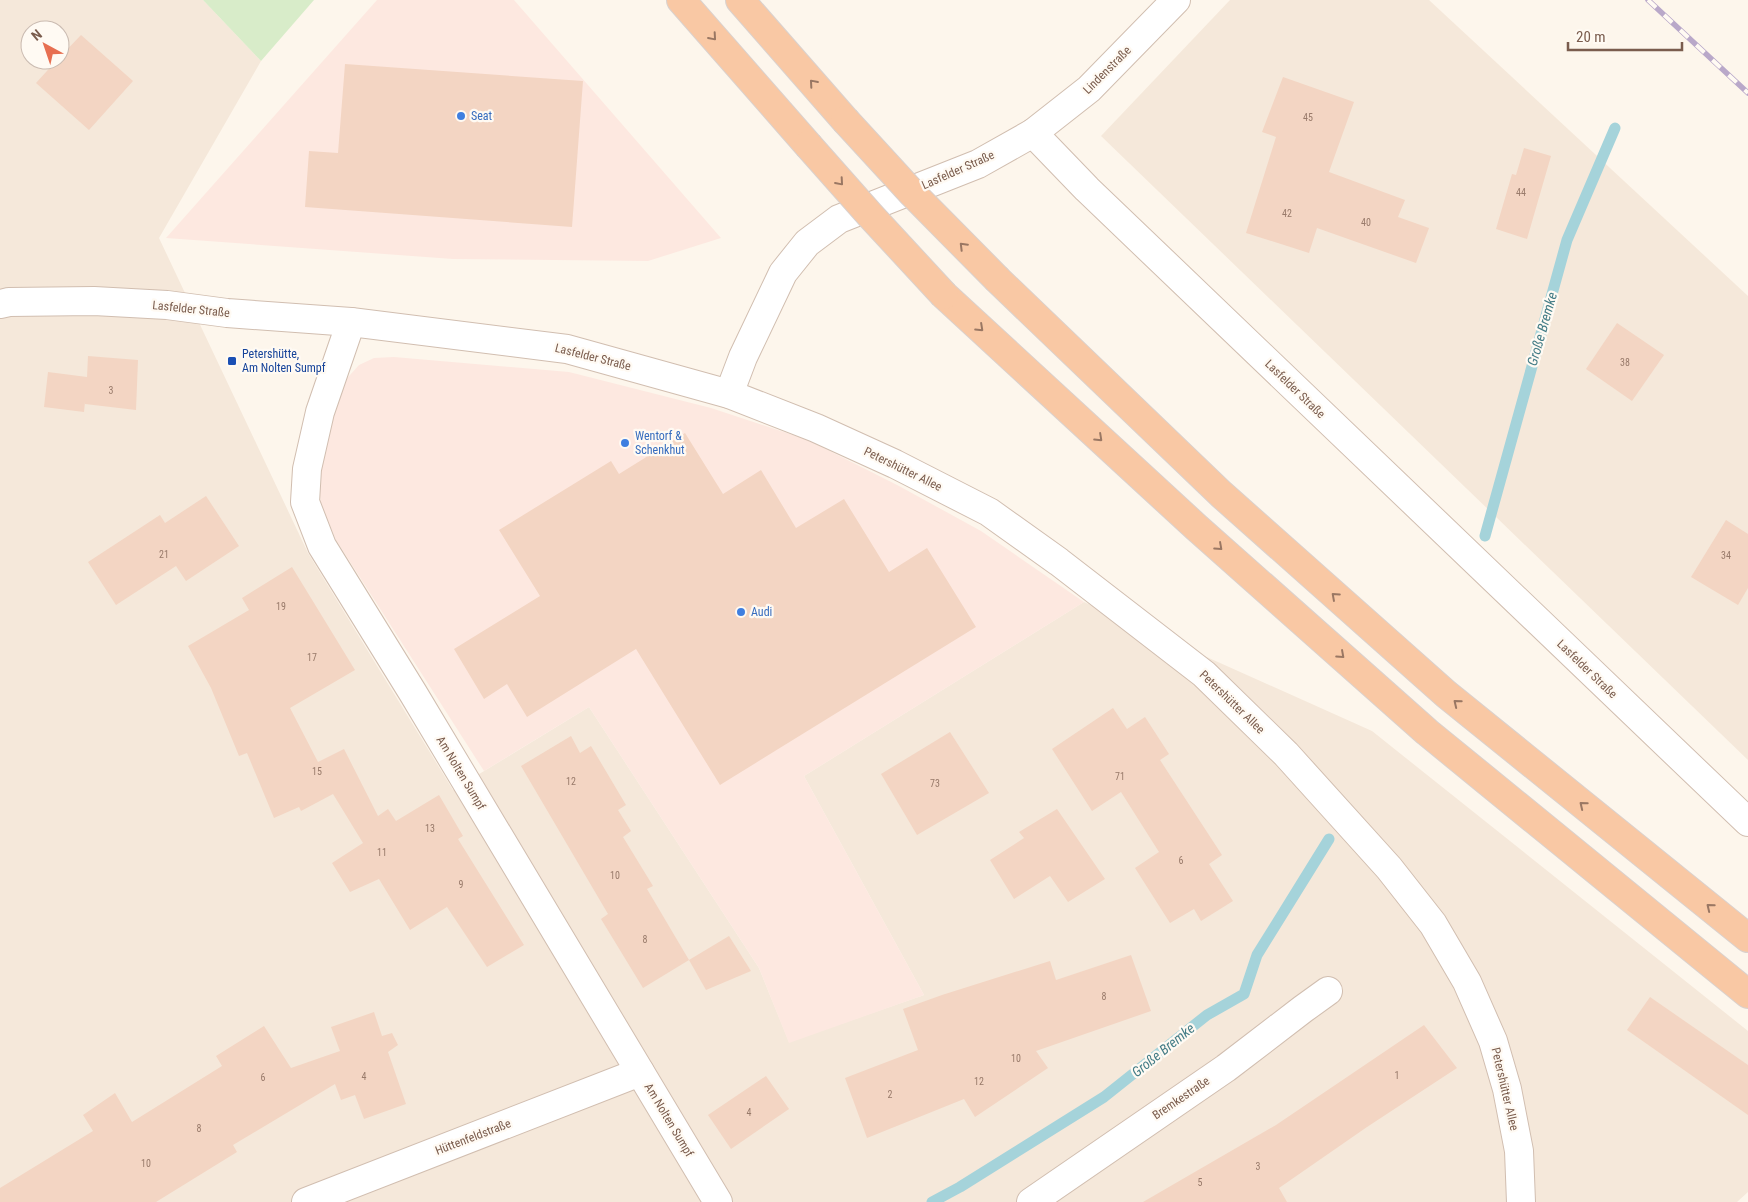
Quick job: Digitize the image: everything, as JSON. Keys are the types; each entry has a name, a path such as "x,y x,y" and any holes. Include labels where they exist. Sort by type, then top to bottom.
{"highway":[{"path":"681,0 870,215 944,295 1196,527 1427,732 1748,994"},
{"path":"740,0 845,120 913,194 998,280 1221,494 1446,694 1748,938"}],"street":[{"name":"Lindenstraße","path":"1033,133 1089,90 1176,0"},
{"name":"Lasfelder Straße","path":"0,304 9,302 94,300 167,305 228,313 351,322 567,349 729,394 747,348 783,273 807,243 839,219 978,164 1033,133 1101,203 1748,822"},
{"name":"Am Nolten Sumpf","path":"351,322 320,412 307,469 305,502 322,546 418,701 718,1202"},
{"name":"Petershütter Allee","path":"729,394 842,440 895,464 989,512 1058,562 1204,674 1286,754 1389,868 1433,924 1467,982 1493,1041 1507,1089 1519,1151 1521,1202"},
{"name":"Bremkestraße","path":"1031,1202 1226,1068 1303,1008 1328,992"},
{"name":"Hüttenfeldstraße","path":"306,1202 640,1072"}],"shaded area":[{"path":"0,0 203,0 261,61 159,238 308,553 453,790 589,707 759,968 789,1042 924,995 804,776 1084,602 1372,731 1748,1031 1748,1192 1737,1202 0,1202"},
{"path":"377,0 514,0 721,238 648,261 453,259 166,238"},
{"path":"1230,0 1429,0 1748,296 1748,760 1101,136"},
{"path":"394,357 569,372 711,408 808,440 899,486 981,531 1084,602 804,776 924,995 789,1043 759,968 589,707 484,771 336,540 321,504 317,474 341,385 359,365 374,358"}],"green space":[{"path":"203,0 314,0 261,61"}],"building":[{"path":"81,35 133,81 89,130 36,83 48,70 70,70 70,47"},
{"name":"Seat","path":"345,64 583,81 572,227 305,207 309,151 338,153"},
{"path":"1283,77 1354,102 1329,172 1405,200 1398,217 1429,228 1416,263 1317,228 1309,253 1246,233 1276,137 1262,132"},
{"path":"1524,148 1551,156 1527,239 1496,229 1512,174 1516,175"},
{"path":"1617,323 1664,355 1632,401 1586,369"},
{"path":"88,356 138,360 136,410 85,404 85,402 84,412 44,407 48,372 87,377"},
{"name":"Audi","path":"685,433 723,494 761,470 796,528 844,499 889,572 927,548 976,627 720,785 636,649 527,717 507,684 484,699 454,649 540,596 499,530 611,461 619,474"},
{"path":"206,496 239,546 186,581 176,566 116,605 88,562 160,515 165,523"},
{"path":"1726,520 1748,534 1748,588 1738,605 1691,577"},
{"path":"292,567 355,670 290,708 318,762 344,749 378,816 388,809 396,821 439,795 463,836 458,839 524,945 487,967 447,907 410,930 379,879 350,892 332,863 363,843 333,794 301,811 299,807 274,818 247,753 239,756 211,688 188,646 249,610 242,598"},
{"path":"1113,708 1127,729 1145,717 1169,754 1160,760 1222,855 1209,864 1233,901 1201,921 1194,909 1170,923 1135,868 1159,852 1121,792 1092,811 1052,749"},
{"path":"950,732 989,793 917,835 881,774"},
{"path":"571,736 580,753 591,746 626,805 618,810 631,831 623,837 653,886 647,889 689,960 643,988 601,919 608,914 521,766"},
{"path":"1057,809 1105,879 1068,902 1050,876 1014,899 990,860 1024,838 1019,832"},
{"path":"729,936 751,971 706,990 689,960"},
{"path":"1131,955 1151,1011 1036,1051 1048,1068 975,1117 964,1099 867,1138 845,1078 918,1050 903,1009 1050,961 1056,980"},
{"path":"1650,997 1748,1065 1748,1115 1627,1030"},
{"path":"374,1012 382,1036 392,1033 398,1045 388,1052 406,1104 364,1119 355,1095 341,1100 335,1084 233,1145 237,1152 156,1202 0,1202 0,1188 93,1131 83,1115 115,1093 132,1122 222,1066 216,1056 264,1026 291,1068 340,1051 331,1027"},
{"path":"1424,1025 1457,1068 1279,1188 1287,1202 1143,1202 1276,1125"},
{"path":"766,1076 789,1109 731,1149 708,1115"}],"waterway":[{"name":"Große Bremke","path":"1485,536 1567,240 1615,128"},
{"name":"Große Bremke","path":"932,1202 960,1187 1104,1097 1207,1015 1244,994 1257,955 1329,839"}],"railway":[{"path":"1648,0 1748,93"}],"place":[{"name":"Seat","path":"461,116"},
{"name":"Petershütte, Am Nolten Sumpf","path":"232,361"},
{"name":"Wentorf & Schenkhut","path":"625,443"},
{"name":"Audi","path":"741,612"}]}
